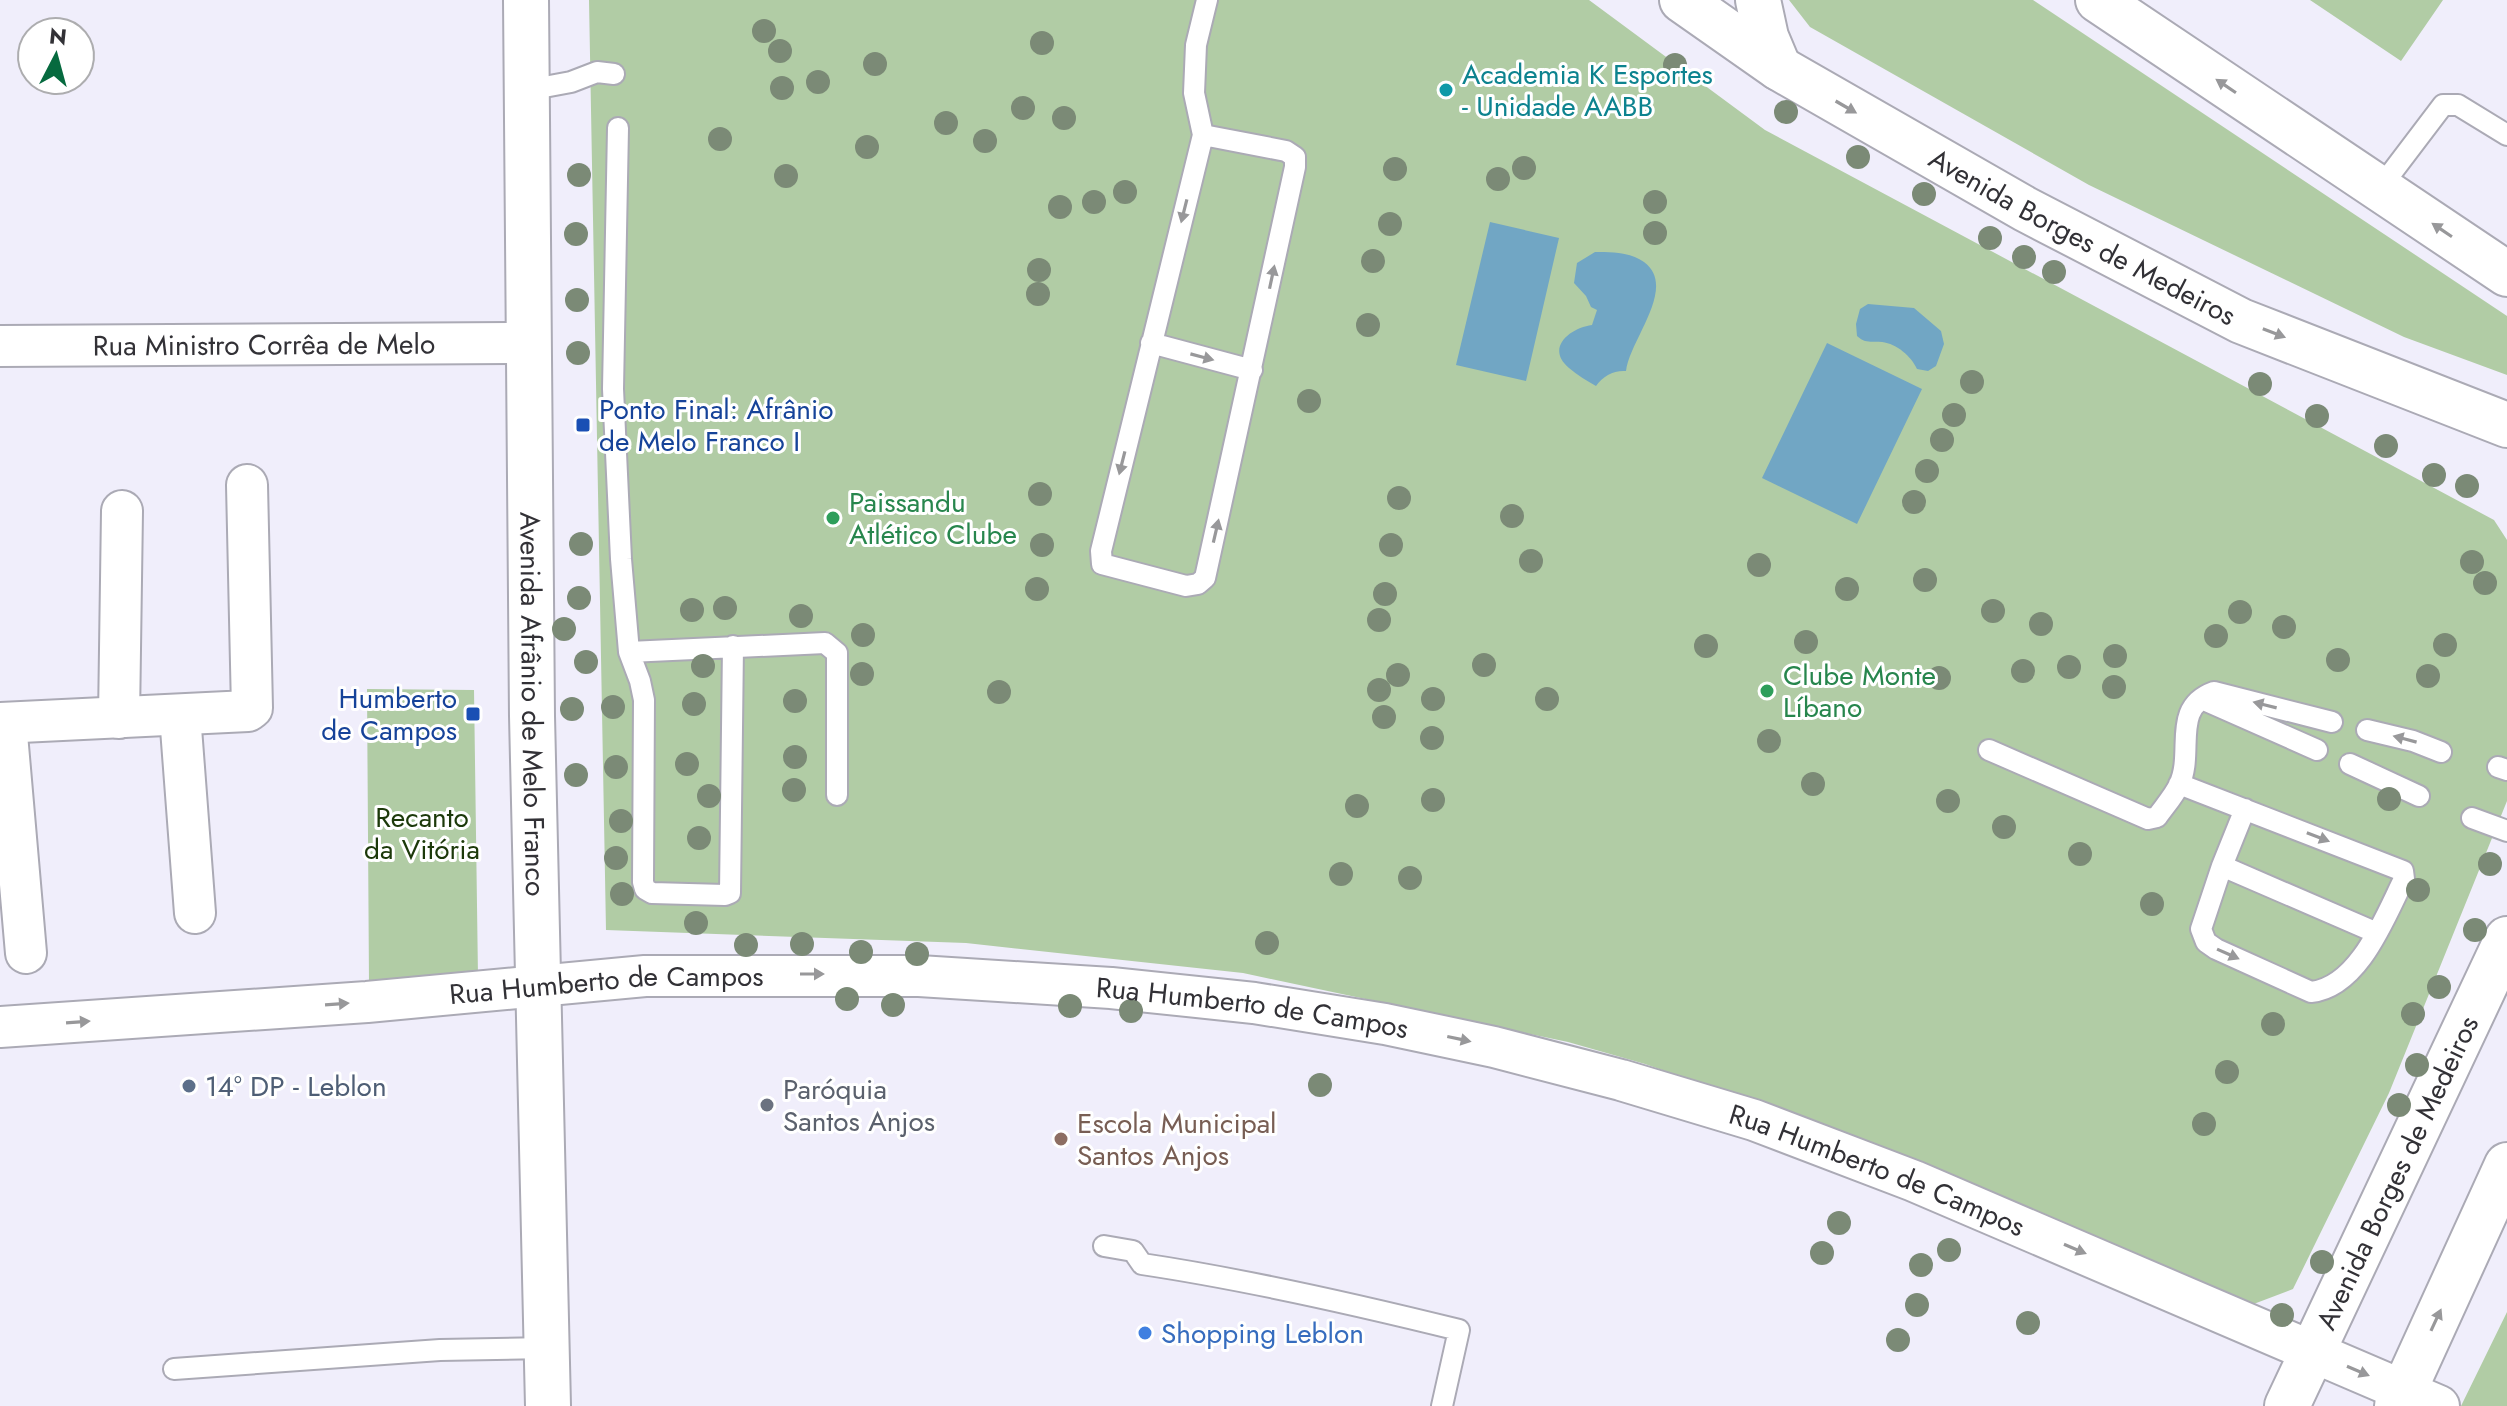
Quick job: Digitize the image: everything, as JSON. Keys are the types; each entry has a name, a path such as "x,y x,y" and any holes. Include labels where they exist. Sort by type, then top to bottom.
{"main road":[{"name":"Avenida Afrânio de Melo Franco","path":"526,0 538,985 548,1406"},
{"name":"Avenida Borges de Medeiros","path":"1682,0 1779,68 2025,209 2241,321 2507,425"},
{"path":"2098,0 2507,274"},
{"path":"1755,5 1779,68"},
{"name":"Avenida Borges de Medeiros","path":"2287,1406 2507,939"},
{"path":"2413,1401 2507,1165"}],"street":[{"name":"Rua Ministro Corrêa de Melo","path":"0,346 529,343"},
{"path":"26,953 3,723 248,711 252,708 247,485"},
{"path":"119,718 122,511"},
{"path":"180,715 195,913"},
{"name":"Rua Humberto de Campos","path":"0,1027 367,1002 659,976 919,976 1127,989 1254,1003 1385,1024 1494,1047 1621,1080 1754,1120 1914,1181 2312,1351 2413,1401"}],"lane":[{"path":"1203,135 1286,151 1295,157 1295,167 1205,578 1198,584 1186,586 1102,564 1101,551 1203,135 1194,93 1196,45 1207,0"},
{"path":"528,90 571,82 597,72 614,74"},
{"path":"2380,188 2443,105 2458,105 2507,135"},
{"path":"618,128 613,389 629,652 644,700 643,882 645,889 652,893 730,893 733,646"},
{"path":"1151,343 1252,370"},
{"path":"629,652 825,643 837,653 837,795"},
{"path":"1989,750 2148,819 2157,817 2179,784 2185,758 2187,723 2198,698 2214,692 2332,722"},
{"path":"2198,698 2317,750"},
{"path":"2367,730 2413,741 2441,752"},
{"path":"2350,764 2419,796"},
{"path":"2179,784 2245,809 2403,871 2404,879 2372,943 2343,978 2328,990 2311,992 2206,942 2201,929 2245,809"},
{"path":"2472,818 2507,831"},
{"path":"2222,866 2377,933"},
{"path":"1104,1246 1133,1251 1142,1264 1204,1273 1459,1330 1442,1406"},
{"path":"174,1369 440,1350 547,1348"}],"green space":[{"name":"Clube Monte Líbano","path":"589,0 1589,0 1765,130 2494,520 2507,540 2507,801 2389,1093 2293,1289 2251,1305 1907,1156 1645,1064 1568,1042 1243,973 966,943 606,930"},
{"path":"1789,0 2033,0 2507,316 2507,375 2404,337 2089,185 1810,27"},
{"path":"2310,0 2443,0 2401,61"},
{"name":"Recanto da Vitória","path":"367,689 474,690 478,977 369,983"},
{"path":"2507,1312 2507,1406 2461,1406"}],"water":[{"path":"1490,222 1559,238 1526,381 1456,365"},
{"path":"1595,252 1621,253 1639,259 1653,273 1656,285 1649,314 1626,371 1609,374 1596,386 1569,368 1559,353 1563,340 1576,330 1592,325 1597,310 1591,307 1574,283 1577,263"},
{"path":"1868,304 1914,308 1941,331 1944,344 1936,366 1928,371 1917,369 1898,348 1857,336 1860,309"},
{"path":"1827,343 1922,389 1857,524 1762,478"}],"place":[{"name":"Academia K Esportes - Unidade AABB","path":"1446,90"},
{"name":"Ponto Final: Afrânio de Melo Franco I","path":"583,425"},
{"name":"Paissandu Atlético Clube","path":"833,518"},
{"name":"Clube Monte Líbano","path":"1767,691"},
{"name":"Humberto de Campos","path":"473,714"},
{"name":"14º DP - Leblon","path":"189,1086"},
{"name":"Paróquia Santos Anjos","path":"767,1105"},
{"name":"Escola Municipal Santos Anjos","path":"1061,1139"},
{"name":"Shopping Leblon","path":"1145,1333"}]}
